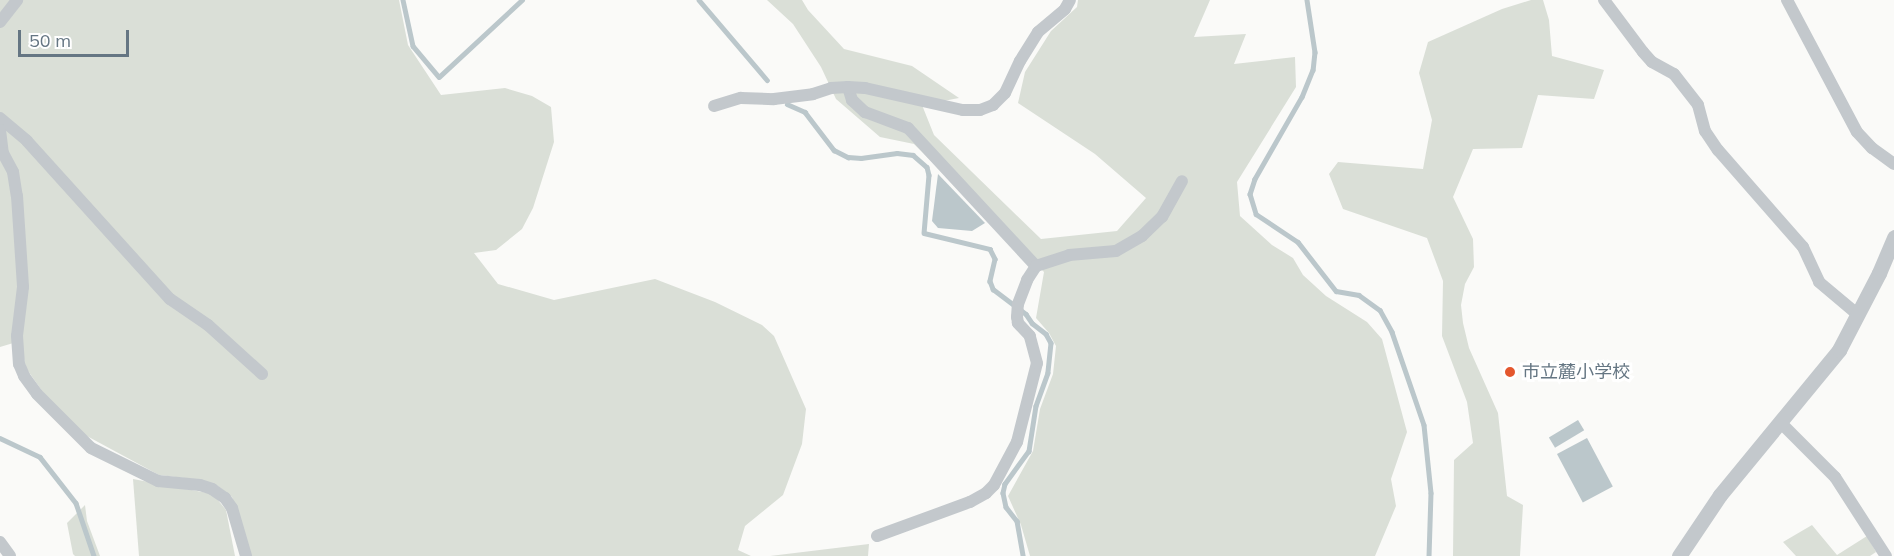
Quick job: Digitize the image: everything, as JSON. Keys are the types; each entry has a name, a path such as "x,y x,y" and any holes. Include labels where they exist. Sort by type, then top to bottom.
{"street":[{"path":"0,22 16,0"},
{"path":"714,106 741,98 774,99 848,87 865,88 963,110 980,110 993,105 1005,93 1020,61 1038,32 1065,9 1070,0"},
{"path":"1604,0 1643,52 1652,62 1674,74 1698,105 1705,131 1718,150 1803,247 1819,282 1857,314"},
{"path":"1787,0 1857,132 1872,148 1894,164"},
{"path":"848,87 852,100 865,112 908,128 1036,266"},
{"path":"0,118 27,141 170,298 208,325 262,374"},
{"path":"0,130 3,153 13,172 17,196 22,287 17,336 19,364 24,376 37,394 91,448 158,481 200,485 212,489 225,498 232,508 246,556"},
{"path":"877,536 970,502 986,493 994,485 1017,442 1037,363 1030,336 1018,323 1018,311 1027,280 1036,266 1069,255 1116,250 1143,236 1162,217 1182,181"},
{"path":"1679,556 1720,495 1839,350 1879,273 1894,237"},
{"path":"1780,422 1835,477 1886,556"},
{"path":"0,542 10,556"}],"shaded area":[{"path":"0,0 399,0 408,45 441,95 505,88 532,96 551,107 554,142 533,208 522,229 496,250 474,253 498,284 554,300 655,279 715,302 762,325 774,336 806,409 802,444 783,495 745,526 738,550 751,556 251,556 232,497 218,486 193,479 159,475 85,435 47,398 26,368 20,341 0,347"},
{"path":"767,0 802,0 808,10 844,49 912,66 959,98 922,105 934,135 1041,239 1117,231 1146,198 1095,154 1018,103 1025,72 1051,31 1077,7 1078,0 1210,0 1194,37 1246,34 1234,64 1295,57 1296,87 1237,182 1240,216 1272,245 1293,258 1303,275 1326,296 1367,322 1382,339 1407,432 1391,479 1396,506 1375,556 1030,556 1021,525 1008,496 1033,451 1040,409 1053,374 1056,346 1049,333 1036,318 1044,272 914,144 880,137 836,99 821,67 793,24"},
{"path":"1531,0 1543,0 1549,20 1552,56 1604,70 1594,99 1538,95 1522,148 1473,149 1453,197 1473,239 1474,267 1465,284 1461,305 1463,323 1469,348 1498,413 1507,496 1523,505 1520,556 1453,556 1454,460 1473,443 1467,402 1442,336 1443,281 1427,238 1343,209 1329,174 1338,162 1423,169 1432,120 1419,73 1428,42 1502,9"},
{"path":"938,174 985,223 972,231 938,228 932,221"},
{"path":"1578,420 1584,430 1555,448 1549,438"},
{"path":"1587,438 1613,487 1583,503 1557,454"},
{"path":"133,479 213,494 226,510 235,556 139,556"},
{"path":"85,505 87,521 100,556 75,556 73,554 67,523"},
{"path":"1812,525 1837,555 1867,536 1876,552 1870,556 1796,556 1783,542"},
{"path":"869,544 868,556 770,556"}],"waterway":[{"path":"403,0 413,46 439,77 522,0"},
{"path":"699,0 767,80"},
{"path":"1307,0 1315,52 1313,70 1302,97 1255,179 1250,194 1256,214 1298,242 1336,291 1359,295 1380,310 1392,332 1424,425 1431,493 1429,556"},
{"path":"787,104 805,112 834,150 848,157 861,158 897,153 913,155 927,167 929,175 924,233 990,249 995,259 990,281 993,289 1026,314 1032,323 1046,334 1051,343 1048,373 1036,406 1029,451 1005,484 1003,493 1006,507 1017,521 1023,556"},
{"path":"0,438 40,457 76,503 94,556"}],"place":[{"name":"市立麓小学校","path":"1510,372"}]}
